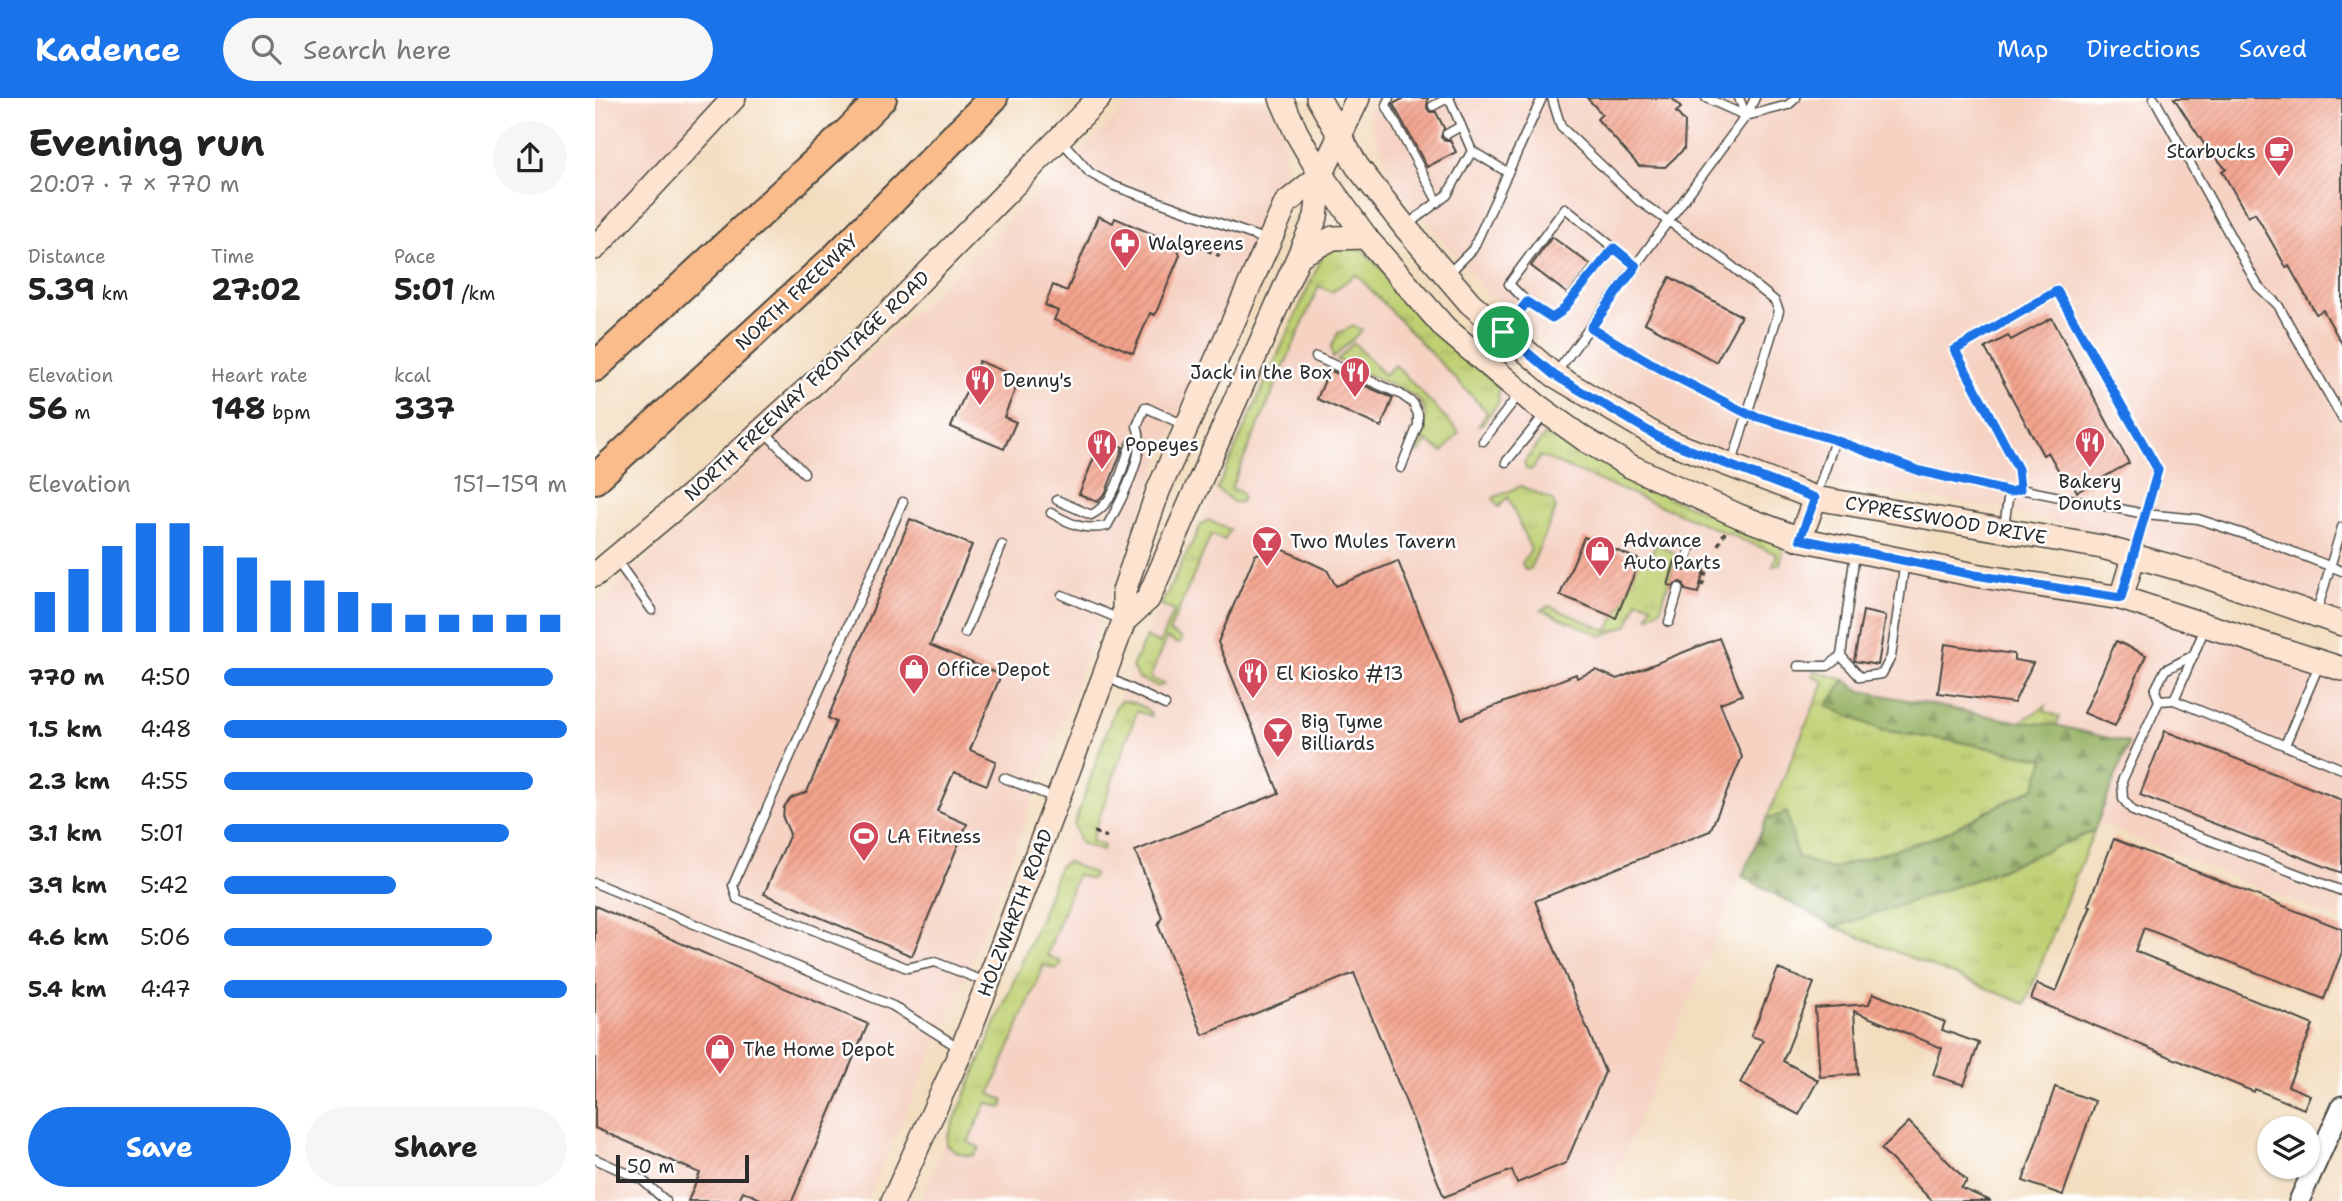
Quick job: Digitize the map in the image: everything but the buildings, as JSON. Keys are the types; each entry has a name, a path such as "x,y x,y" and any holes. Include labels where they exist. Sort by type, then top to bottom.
{"highway":[{"path":"595,367 882,98"},
{"name":"NORTH FREEWAY","path":"595,480 835,258 993,98"}],"main road":[{"path":"595,248 734,98"},
{"name":"NORTH FREEWAY FRONTAGE ROAD","path":"595,575 693,493 868,334 1099,98"},
{"path":"1281,98 1296,132 1321,175 1366,237 1445,328 1546,412 1584,439 1659,481 1800,539 1975,575 2121,598 2342,669"},
{"name":"CYPRESSWOOD DRIVE","path":"1318,98 1357,166 1470,303 1554,375 1662,439 1815,498 2102,547 2198,574 2342,624"},
{"name":"HOLZWARTH ROAD","path":"1124,621 1148,600 1317,217 1321,175 1358,98"},
{"name":"HOLZWARTH ROAD","path":"894,1201 962,1049 1104,676 1124,621 1123,591 1158,491 1286,203 1321,175"},
{"path":"1300,255 1333,238 1366,237"},
{"path":"1800,539 1815,498"},
{"path":"2121,598 2134,555"}],"street":[{"path":"2299,1201 2342,1105"}],"lane":[{"path":"1389,98 1386,105 1414,151 1438,202"},
{"path":"1433,106 1448,98 1472,151 1507,172"},
{"path":"1446,275 1473,249 1542,98"},
{"path":"1552,98 1561,127 1639,201 1723,259 1775,301 1779,311 1731,466"},
{"path":"1706,98 1747,116 1788,105 1795,98"},
{"path":"1739,98 1747,116"},
{"path":"1554,375 1747,116 1755,98"},
{"path":"2154,98 2258,286 2278,305 2342,418"},
{"path":"1447,134 1461,126"},
{"path":"1060,139 1090,173 1114,186 1269,240"},
{"path":"1405,227 1447,195 1472,151"},
{"path":"1614,248 1561,312 1552,318 1527,302 1509,284 1565,208 1614,248 1636,266"},
{"path":"2020,489 2018,469 1955,350 2057,291 2158,470 2134,555"},
{"path":"1503,332 1527,302"},
{"path":"1591,328 1668,373 1748,414 1835,440 1920,471 2010,492 2020,489 2145,514 2198,519 2342,571"},
{"path":"1316,357 1400,394 1413,403 1418,414 1418,425 1401,468"},
{"path":"1483,441 1520,393"},
{"path":"1051,513 1079,528 1107,526 1121,501 1139,457 1140,432 1137,426 1145,407 1187,426"},
{"path":"1506,462 1546,412"},
{"path":"763,430 804,473"},
{"path":"1057,499 1091,514 1102,510 1110,498 1131,444 1138,440"},
{"path":"1815,498 1835,440"},
{"path":"2004,530 2010,492"},
{"path":"903,502 733,885 737,900 907,968 935,962 988,983"},
{"path":"2316,614 2342,527"},
{"path":"965,633 1002,545"},
{"path":"1685,565 1691,545"},
{"path":"1798,666 1828,666 1841,656 1856,550"},
{"path":"615,558 652,610"},
{"path":"1841,656 1860,677 1882,674 1891,657 1905,560"},
{"path":"1669,622 1679,588"},
{"path":"1062,595 1124,621"},
{"path":"2173,700 2206,625"},
{"path":"2194,655 2165,670 2155,690 2159,701 2122,781 2123,799 2133,811 2342,891"},
{"path":"2285,745 2301,713 2320,662"},
{"path":"1104,676 1165,705"},
{"path":"2159,701 2173,700 2342,769"},
{"path":"1004,778 1058,799"},
{"path":"595,883 893,1006 962,1049"},
{"path":"595,1159 642,1180 666,1201"}],"path":[{"path":"1198,246 1220,256"},
{"path":"1718,545 1725,532"},
{"path":"1702,586 1707,567"},
{"path":"1094,832 1107,837"}],"shaded area":[{"path":"595,98 717,98 595,228"},
{"path":"1136,98 1268,98 1284,140 1286,172 1161,458 984,930 867,1201 595,1201 595,607 905,321"},
{"path":"1370,98 2342,98 2342,615 2156,545 1985,506 1820,483 1688,437 1569,363 1486,292 1392,180 1368,114"},
{"path":"1330,249 1610,466 1669,498 1732,523 2150,616 2250,646 2342,683 2342,921 2094,821 1798,808 1766,820 1604,1201 920,1201 1040,919 1115,708 1151,623 1194,536 1322,257"}],"green space":[{"path":"1352,244 1363,250 1498,387 1499,401 1479,425 1487,412 1356,274 1332,292 1319,286 1231,488 1241,492 1243,498 1241,502 1233,502 1217,489 1322,257 1330,249"},
{"path":"1354,326 1362,330 1333,358 1331,348 1338,333"},
{"path":"1354,343 1384,375 1395,365 1459,432 1443,452 1426,441 1419,453 1418,438 1425,411 1413,395 1337,360"},
{"path":"1559,433 1610,466 1669,498 1778,541 1783,551 1780,564 1773,566 1777,554 1540,456 1534,468 1526,469 1524,462 1545,435"},
{"path":"1521,486 1552,500 1556,508 1530,569 1525,570 1522,563 1531,550 1508,497 1499,507 1493,498"},
{"path":"1208,520 1230,530 1224,540 1211,535 1169,632 1181,638 1181,642 1178,644 1166,638 1150,678 1164,684 1158,687 1138,678 1132,667 1146,637 1159,644 1174,611 1161,605 1201,525"},
{"path":"1655,544 1676,555 1661,608 1649,617 1652,605 1638,600 1628,625 1603,636 1541,610 1549,606 1608,631 1640,560 1649,563"},
{"path":"1814,671 1845,680 1828,706 1881,730 2045,759 2035,787 1939,836 1831,869 1797,857 1786,813 1766,820 1824,682 1812,676"},
{"path":"1845,680 1861,691 2020,722 2056,725 2129,743 2094,831 1977,879 1835,927 1742,876 1766,820 1787,812 1797,857 1831,869 1939,836 2035,787 2045,759 1881,730 1827,706"},
{"path":"1120,701 1142,706 1151,716 1137,711 1091,841 1104,846 1102,851 1080,843 1074,825 1115,708"},
{"path":"2046,706 2044,711 2060,717 2056,725 2020,722"},
{"path":"2094,831 2025,1004 1835,927 1977,879"},
{"path":"1067,862 1093,873 1094,876 1090,879 1077,874 1047,955 1061,962 1061,965 1056,969 1044,965 990,1094 1004,1100 1004,1106 1001,1108 987,1102 968,1142 980,1148 973,1156 956,1152 947,1145 947,1138 1040,919 1059,866"}],"place":[{"name":"Starbucks","path":"2279,178"},
{"name":"Walgreens","path":"1125,270"},
{"name":"Jack in the Box","path":"1355,399"},
{"name":"Denny's","path":"980,407"},
{"name":"Bakery Donuts","path":"2090,469"},
{"name":"Popeyes","path":"1102,471"},
{"name":"Two Mules Tavern","path":"1267,568"},
{"name":"Advance Auto Parts","path":"1600,578"},
{"name":"Office Depot","path":"914,696"},
{"name":"El Kiosko #13","path":"1253,700"},
{"name":"Big Tyme Billiards","path":"1278,759"},
{"name":"LA Fitness","path":"864,863"},
{"name":"The Home Depot","path":"720,1076"}],"route":[{"path":"1614,248 1636,266 1591,328 1668,373 1748,414 1835,440 1920,471 2010,492 2020,489 2018,469 1955,350 2057,291 2158,470 2121,598 1975,575 1800,539 1815,498 1662,439 1554,375 1503,332 1527,302 1552,318 1561,312 1614,248"}]}
